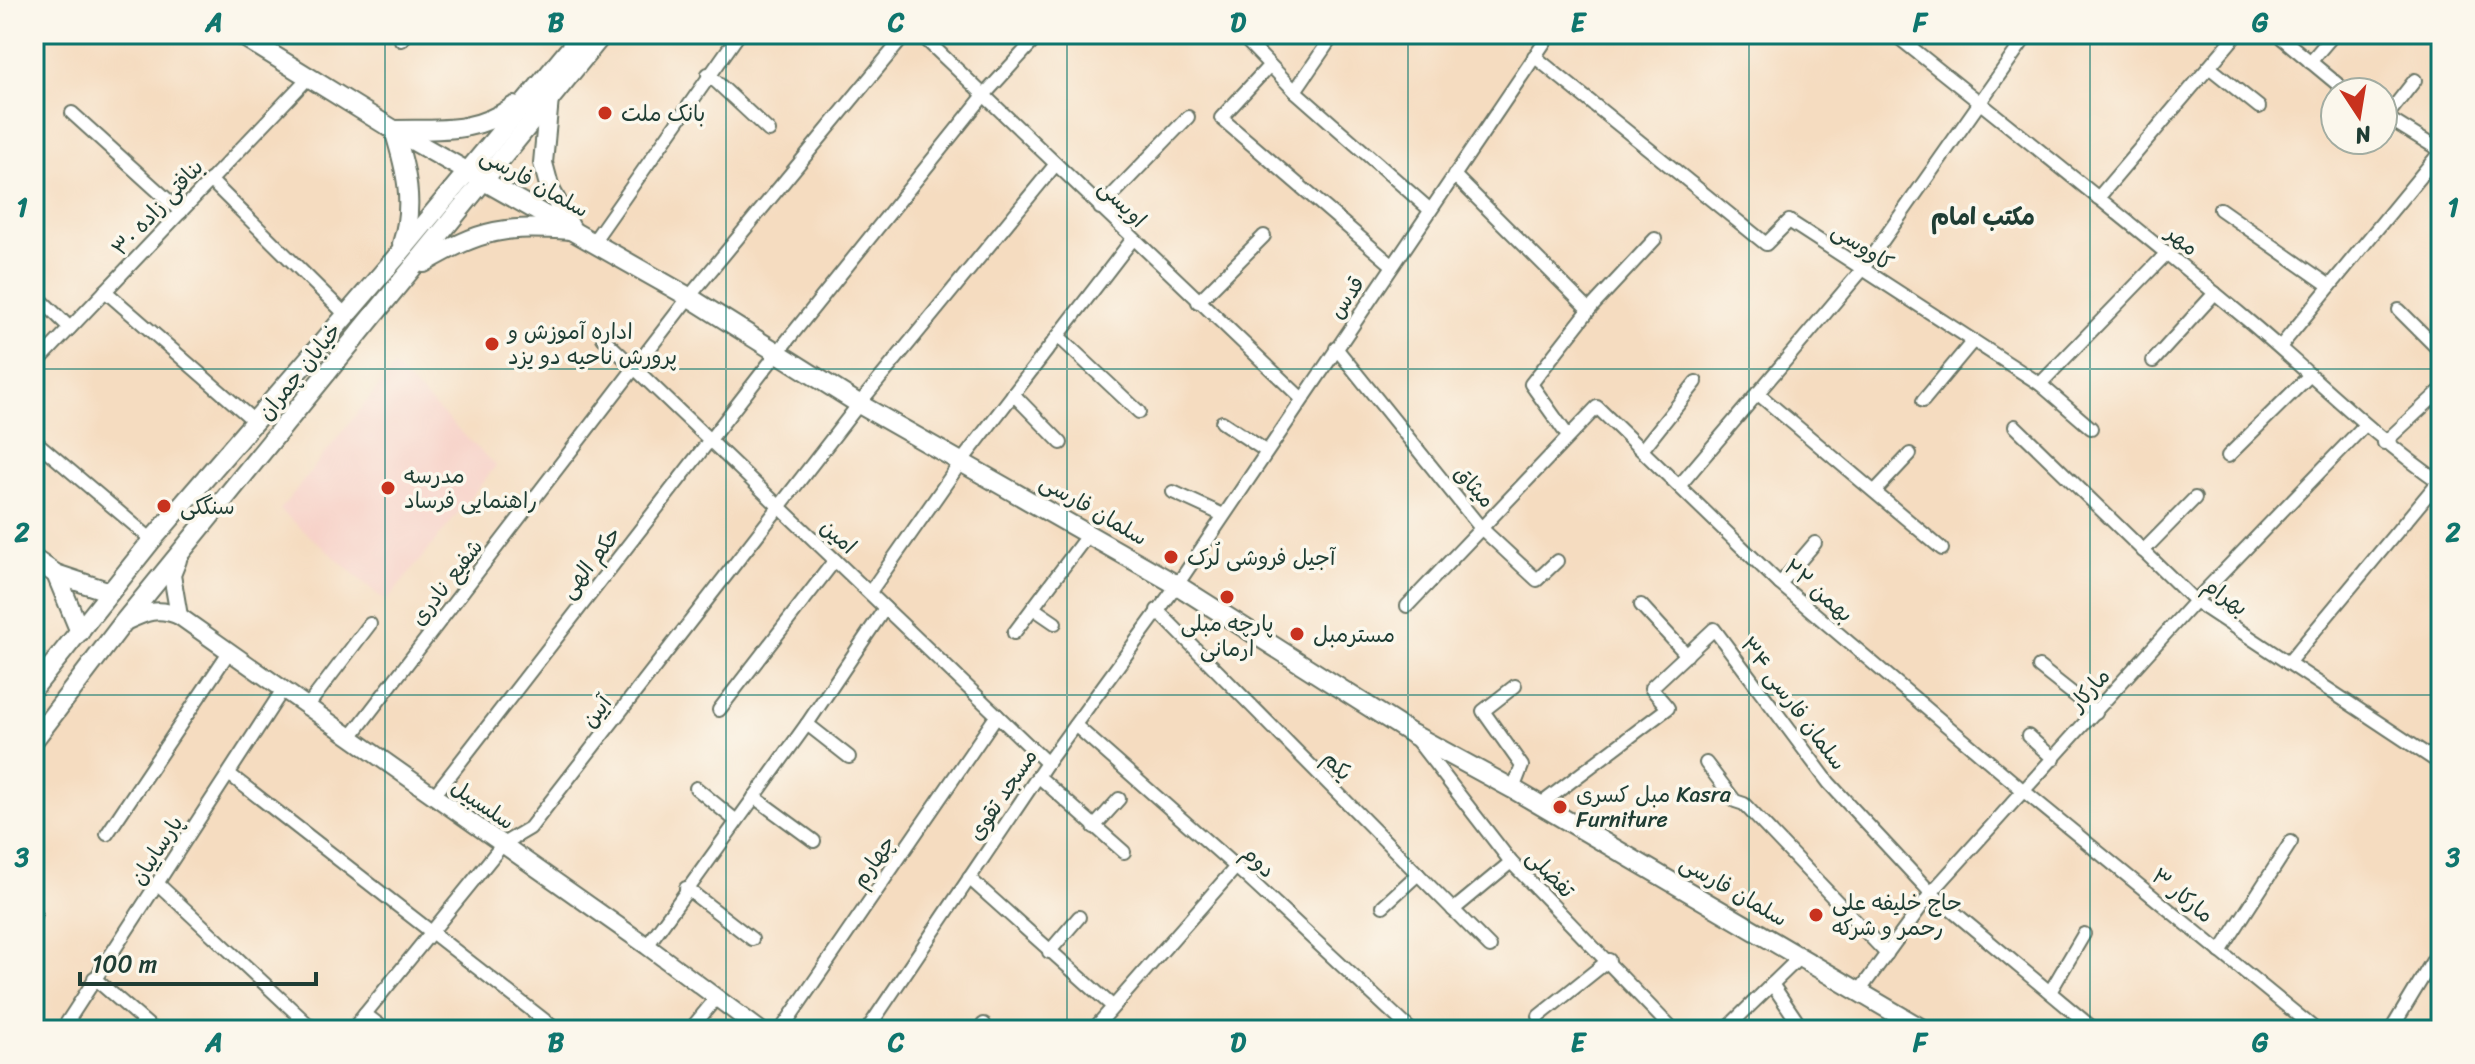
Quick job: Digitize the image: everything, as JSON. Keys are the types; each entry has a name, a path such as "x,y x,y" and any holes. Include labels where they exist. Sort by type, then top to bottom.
{"main road":[{"name":"سلمان فارسی","path":"239,34 394,130 689,297 859,404 1177,585 1412,734 1541,804 1924,1030"},
{"name":"خیابان چمران","path":"34,688 152,540 399,254 466,171 603,34"},
{"name":"خیابان چمران","path":"34,740 123,623 484,182 543,93 574,37"},
{"path":"399,254 410,219 409,185 394,130 466,130 498,118 543,93 543,163 550,189 572,230"},
{"path":"414,268 482,234 514,227 572,230"},
{"path":"346,315 363,331"},
{"path":"34,559 56,574 110,592"},
{"path":"56,574 80,632"}],"street":[{"path":"593,242 739,34"},
{"name":"شفیع نادری","path":"350,738 637,370 689,297 906,34"},
{"name":"اویسی","path":"920,34 1132,240 1301,398"},
{"name":"حکم الهی","path":"433,797 778,352 985,94 1040,34"},
{"path":"1240,34 1295,91 1429,209"},
{"path":"1295,91 1334,34"},
{"name":"قدس","path":"1177,585 1550,34"},
{"path":"1680,485 1862,270 1979,98 2028,34"},
{"path":"2098,198 2237,34"},
{"path":"2277,34 2327,76"},
{"path":"2310,62 2334,34"},
{"name":"مهر","path":"1901,36 2280,347 2384,443 2440,482"},
{"name":"کاووسی","path":"1534,56 1766,244 1789,221 2040,384 2091,428"},
{"path":"1265,62 1221,118 1392,265"},
{"path":"2209,67 2259,107"},
{"path":"708,74 769,131"},
{"name":"بنافتی زاده ۳۰","path":"34,366 309,77"},
{"path":"2399,99 2415,80"},
{"path":"72,113 181,212"},
{"path":"1100,208 1188,117"},
{"path":"2280,347 2441,151 2399,125"},
{"name":"آیین","path":"352,1030 503,844 530,828 859,404 1056,164"},
{"path":"1454,175 1589,310"},
{"path":"210,180 346,315"},
{"path":"2220,209 2330,286"},
{"path":"1198,302 1264,236"},
{"path":"1568,436 1531,384 1589,310 1655,239"},
{"path":"870,592 961,462 1132,240"},
{"path":"2040,384 2167,253"},
{"path":"105,291 253,420"},
{"path":"34,293 70,328"},
{"path":"2153,361 2215,293"},
{"path":"2399,310 2441,352"},
{"path":"1058,336 1139,412"},
{"name":"امین","path":"603,338 1047,763"},
{"path":"1923,401 1973,341"},
{"name":"میثاق","path":"1336,348 1480,527 1597,407"},
{"path":"2228,456 2310,375"},
{"path":"1642,450 1696,382"},
{"path":"2384,443 2441,390"},
{"path":"1757,393 1942,549"},
{"path":"1013,394 1061,443"},
{"name":"۲۲ بهمن","path":"1597,407 1780,584 2025,792"},
{"path":"1222,422 1266,451"},
{"name":"مارکار","path":"1858,993 1931,893 2195,601 2365,425"},
{"name":"بهرام","path":"2015,426 2195,601 2441,764"},
{"path":"34,440 152,540"},
{"path":"1875,491 1910,454"},
{"path":"2288,663 2440,482"},
{"path":"1173,492 1223,515"},
{"path":"2143,551 2195,498"},
{"path":"1407,606 1480,527 1537,580 1557,561"},
{"path":"1014,633 1089,533"},
{"path":"1780,584 1815,543"},
{"path":"179,616 172,593 172,575 180,555"},
{"path":"719,710 835,560"},
{"name":"مسجد تقوی","path":"867,1030 1047,763 1177,585"},
{"path":"1641,605 1687,655"},
{"path":"647,946 807,724 885,608"},
{"path":"1033,608 1055,623"},
{"path":"123,623 150,611 164,609 179,616"},
{"name":"یکم","path":"1157,610 1490,947"},
{"name":"سلسبیل","path":"179,616 647,946 760,1030"},
{"path":"306,708 370,624"},
{"name":"سلمان فارسی ۳۴","path":"1541,804 1668,708 1651,688 1714,629 1829,783 1931,893"},
{"path":"107,834 229,652"},
{"path":"2039,667 2096,712"},
{"path":"1513,789 1522,766 1483,711 1515,686"},
{"name":"پارساییان","path":"62,1030 282,691"},
{"name":"چهارم","path":"781,1030 997,715"},
{"path":"807,724 849,757"},
{"name":"دوم","path":"1075,725 1236,867 1411,1030"},
{"name":"تفضلی","path":"1412,734 1511,862 1609,960 1673,1030"},
{"path":"2028,736 2054,759"},
{"path":"1706,763 1735,801 1744,804 1887,954"},
{"path":"229,774 557,1030"},
{"path":"1038,776 1124,852"},
{"path":"696,788 735,820"},
{"name":"مارکار ۳","path":"2025,792 2316,1030"},
{"path":"754,797 814,841"},
{"path":"1094,827 1119,799"},
{"path":"2220,952 2291,842"},
{"path":"1453,910 1511,862"},
{"path":"1093,1030 1111,1005 1236,867"},
{"path":"1383,906 1418,874"},
{"path":"969,878 1111,1005"},
{"path":"157,883 314,1030"},
{"path":"686,888 752,939"},
{"path":"1931,893 2095,1030"},
{"path":"1049,952 1079,917"},
{"path":"2050,992 2084,934"},
{"path":"2391,1030 2441,947"},
{"path":"1725,1030 1800,957"},
{"path":"1539,1016 1609,960"},
{"path":"94,978 154,1030"},
{"path":"1772,984 1803,1030"},
{"path":"690,1030 717,997"},
{"path":"365,1014 386,1030"}],"shaded area":[{"name":"مدرسه راهنمایی فرساد","path":"394,367 496,466 386,602 280,510"}],"place":[{"name":"بانک ملت","path":"605,113"},
{"name":"اداره آموزش و پرورش ناحیه دو یزد","path":"492,344"},
{"name":"مدرسه راهنمایی فرساد","path":"388,488"},
{"name":"سنگکی","path":"164,506"},
{"name":"آجیل فروشی لُرک","path":"1171,557"},
{"name":"پارچه مبلی ارمانی","path":"1227,597"},
{"name":"مسترمبل","path":"1297,634"},
{"name":"مبل کسری Kasra Furniture","path":"1560,807"},
{"name":"حاج خلیفه علی رحمر و شرکه","path":"1816,915"}],"district":[{"name":"مکتب امام","path":"1983,217"}]}
